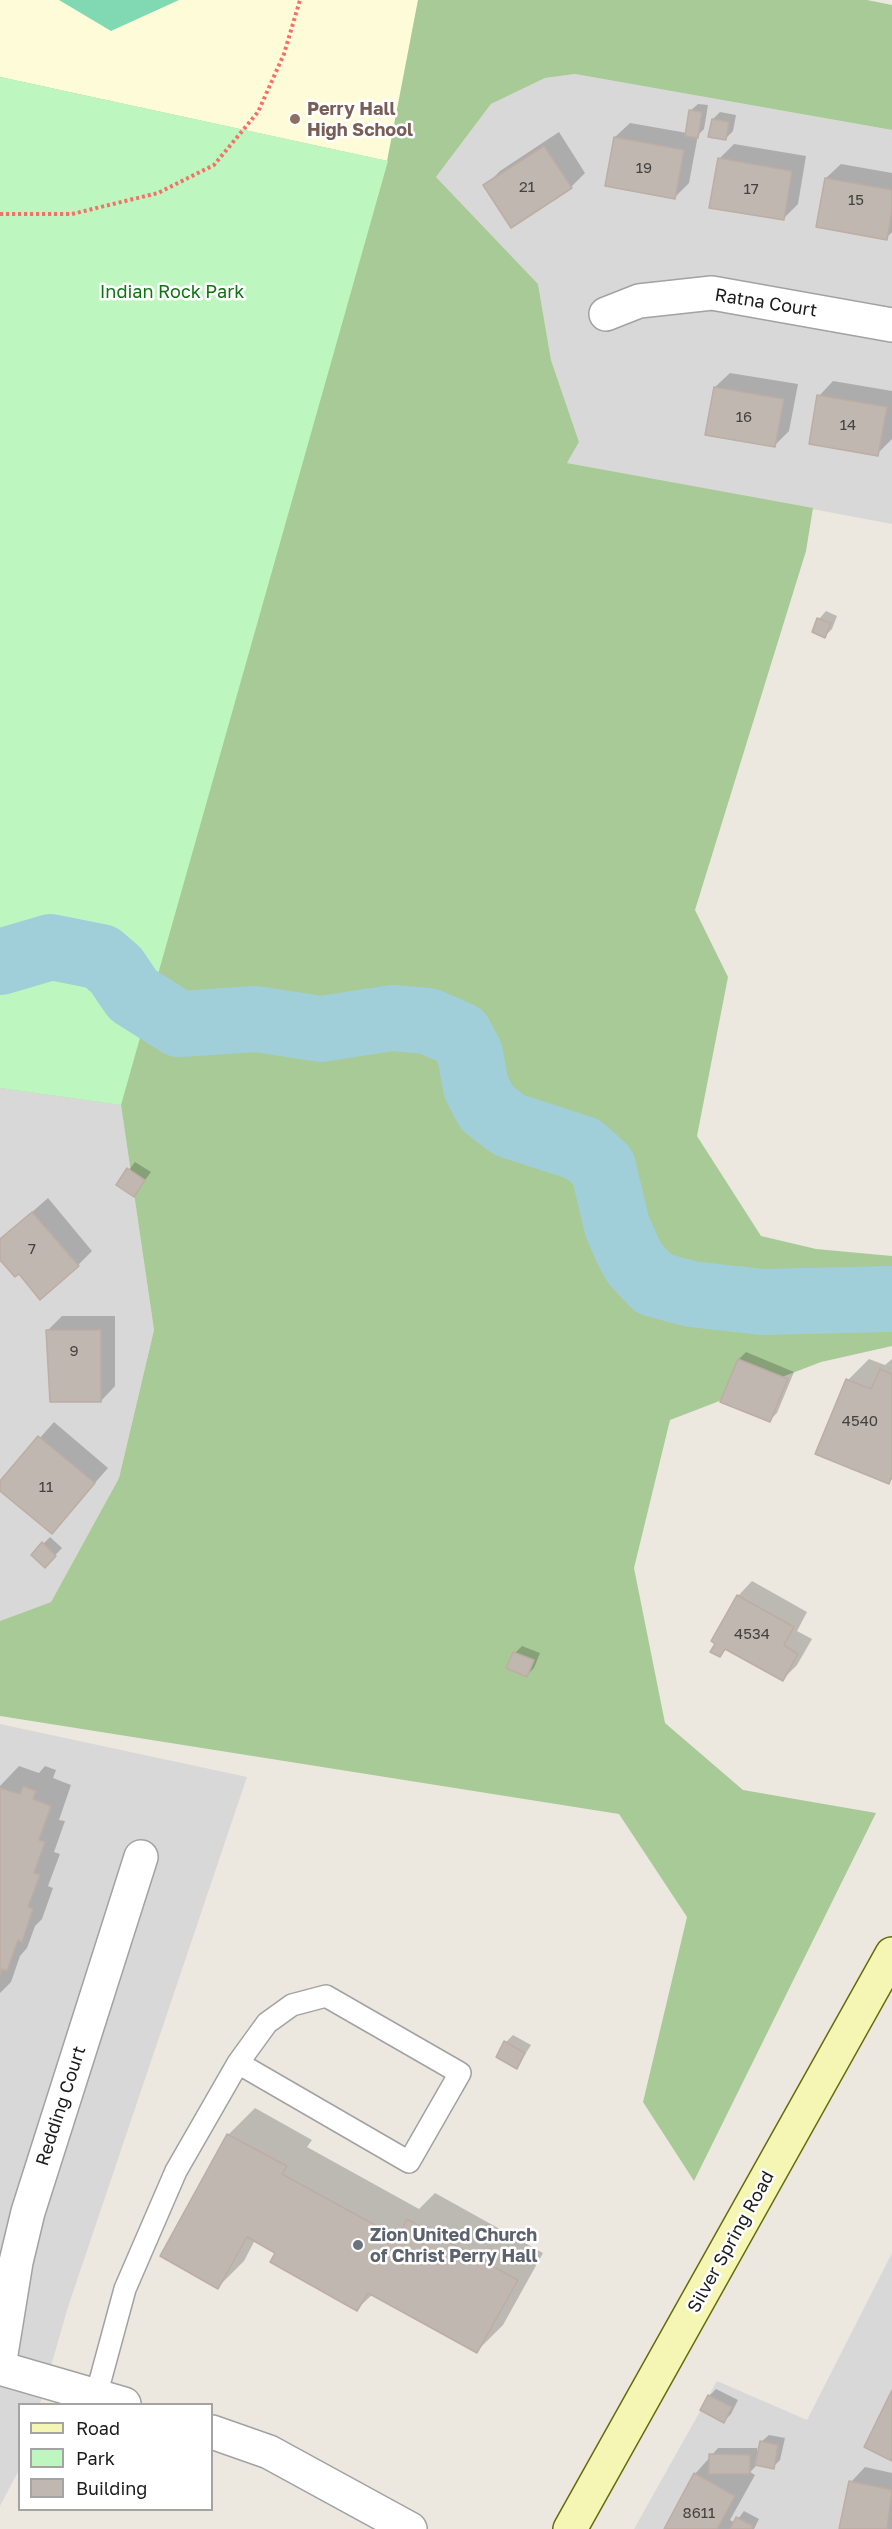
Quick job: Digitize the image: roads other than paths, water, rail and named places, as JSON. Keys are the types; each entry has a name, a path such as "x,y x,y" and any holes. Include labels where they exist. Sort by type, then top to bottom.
{"main road":[{"name":"Silver Spring Road","path":"570,2529 892,1954"}],"street":[{"name":"Ratna Court","path":"606,314 639,301 712,293 892,325"},
{"name":"Redding Court","path":"0,2360 16,2262 28,2212 141,1857"},
{"path":"0,2368 110,2400"},
{"path":"213,2432 269,2452 410,2529"}],"lane":[{"path":"110,2400 125,2289 176,2171 238,2063 267,2023 292,2005 326,1996 460,2073 408,2162 238,2063"}],"waterway":[{"path":"0,962 51,947 101,957 116,970 133,995 179,1024 256,1019 321,1029 392,1018 428,1021 460,1035 470,1054 476,1087 487,1108 509,1125 583,1149 603,1167 617,1226 627,1249 635,1264 654,1284 691,1294 762,1302 892,1299"}],"place":[{"name":"Perry Hall High School","path":"295,119"},
{"name":"Zion United Church of Christ Perry Hall","path":"358,2245"}],"park label":[{"name":"Indian Rock Park","path":"172,292"}]}
